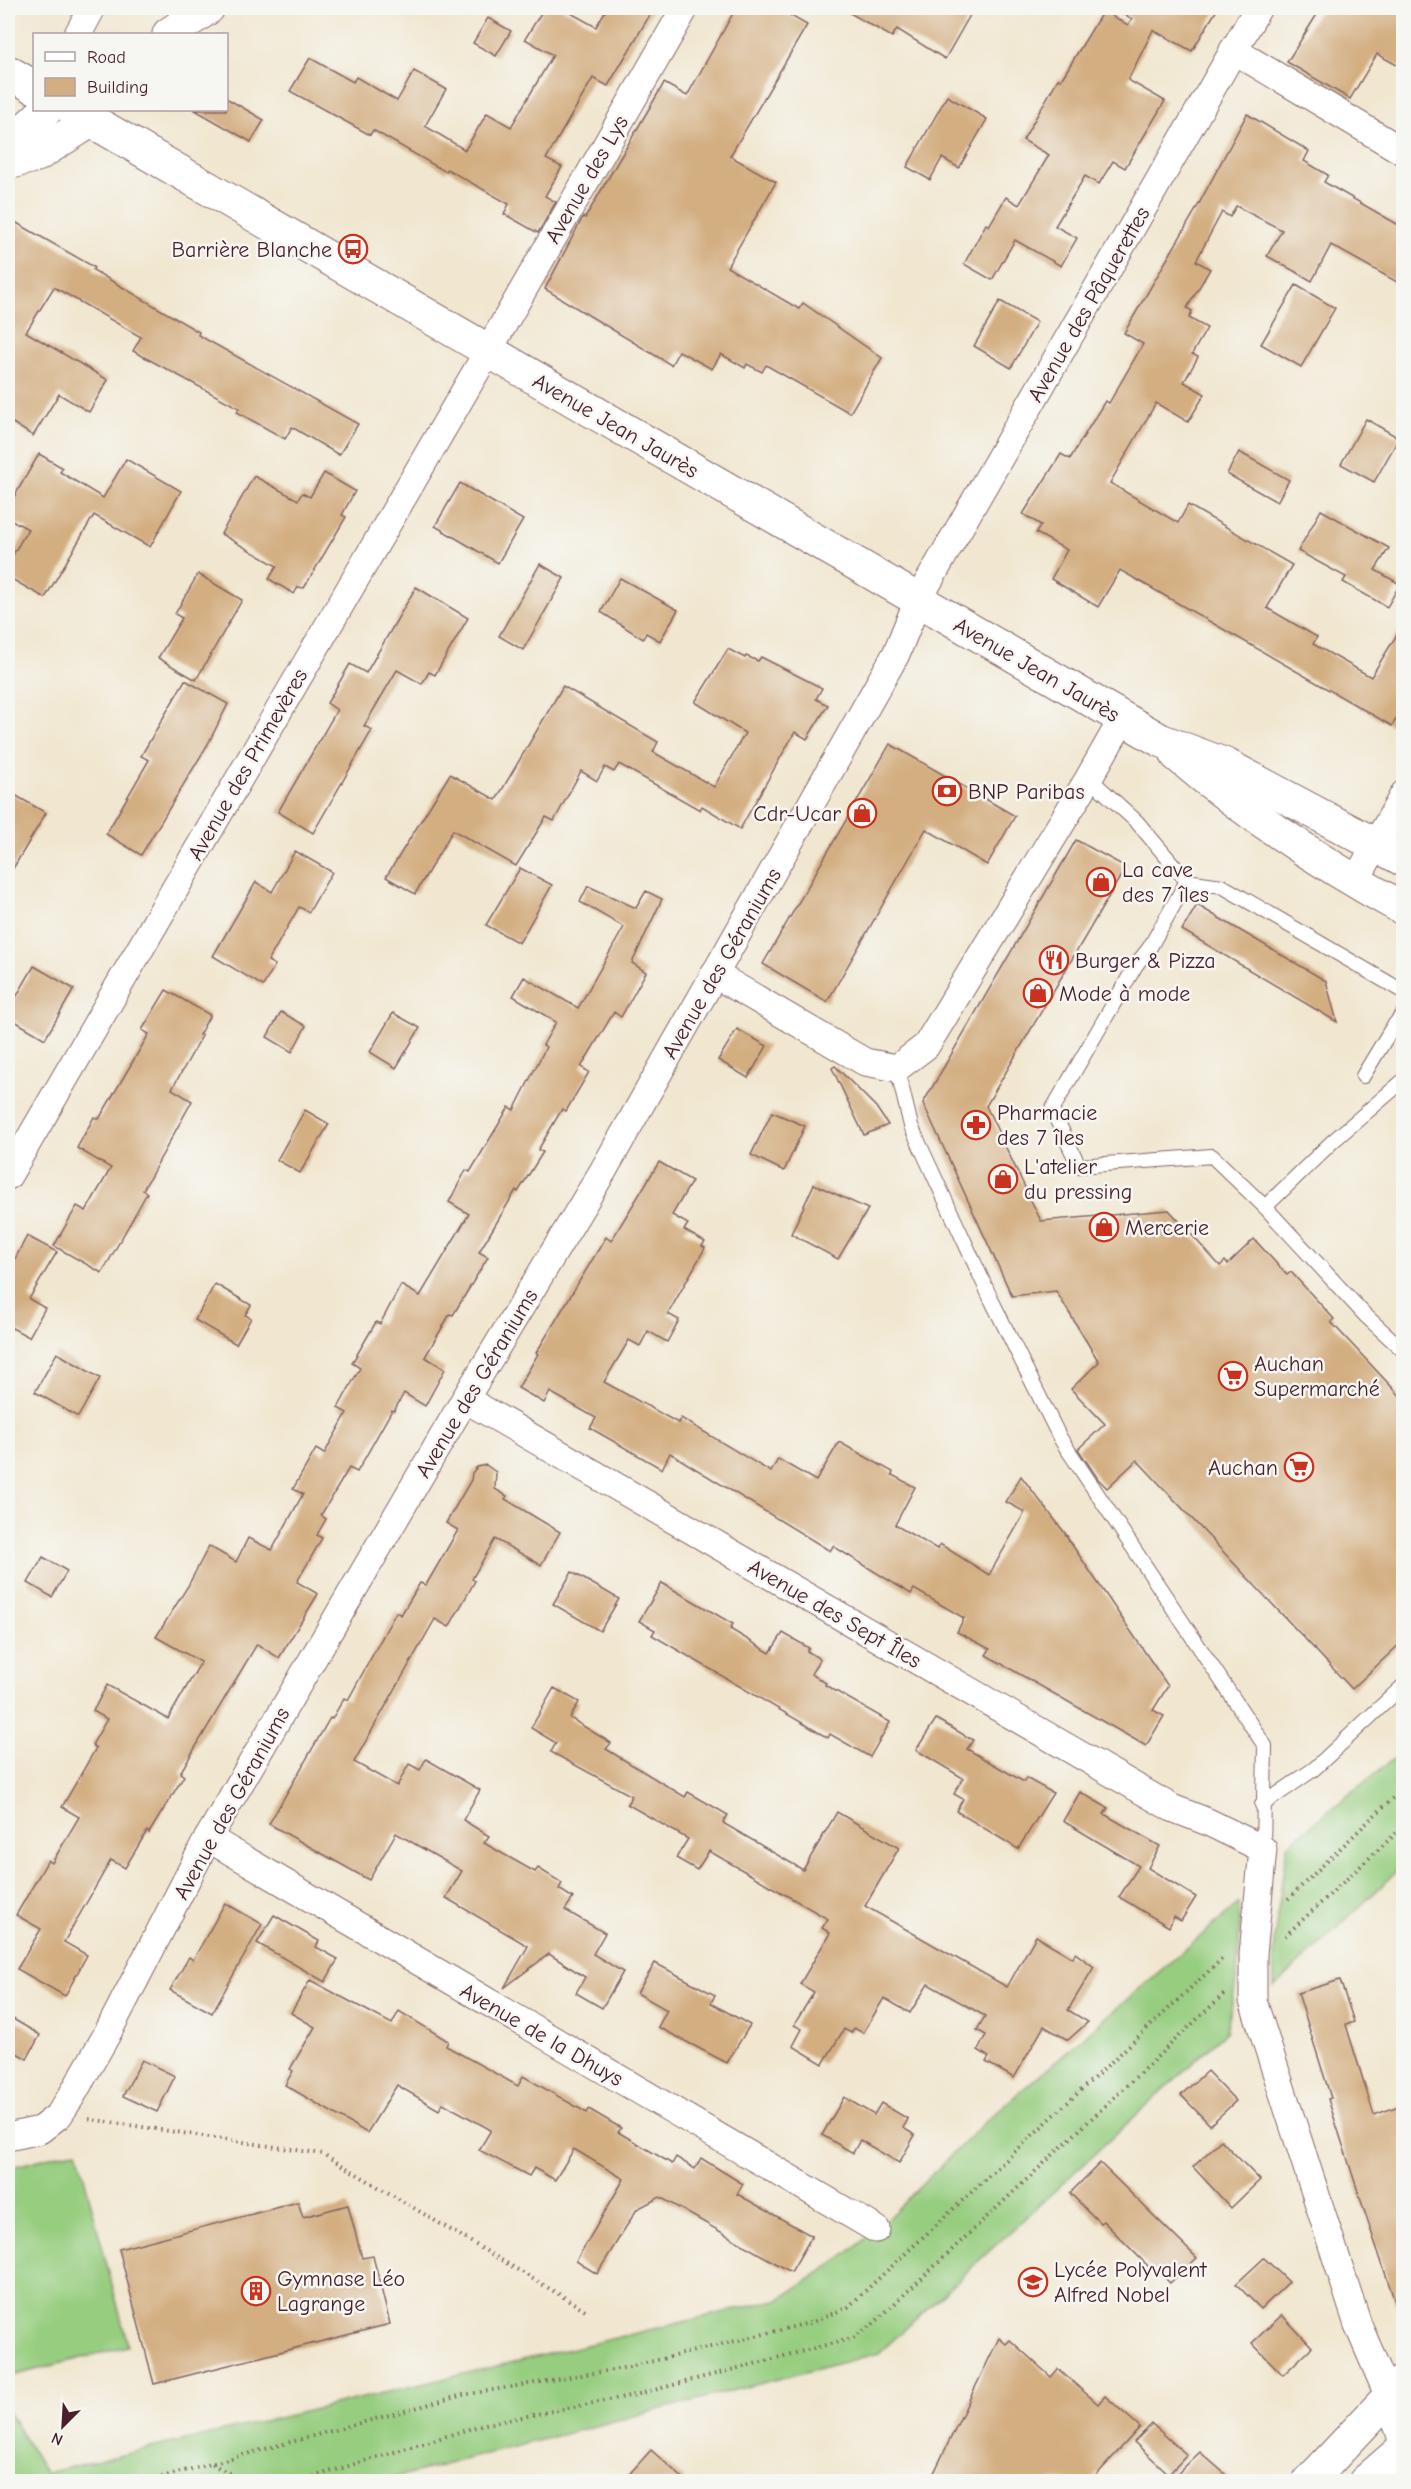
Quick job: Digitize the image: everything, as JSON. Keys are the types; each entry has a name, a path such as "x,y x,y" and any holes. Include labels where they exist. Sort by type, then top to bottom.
{"main road":[{"path":"170,33 208,8"},
{"path":"8,72 33,86"},
{"path":"8,146 45,111"},
{"path":"8,163 37,155 82,115"},
{"name":"Avenue Jean Jaurès","path":"82,115 1160,740 1216,788 1355,882 1404,909"},
{"name":"Avenue Jean Jaurès","path":"1160,740 1226,765 1390,852"},
{"path":"1309,2481 1396,2389"},
{"path":"1365,2481 1404,2448"}],"street":[{"path":"79,33 92,8"},
{"name":"Avenue des Lys","path":"488,351 685,8"},
{"name":"Avenue des Pâquerettes","path":"918,600 1258,8"},
{"path":"1233,50 1404,152"},
{"name":"Avenue des Primevères","path":"8,1176 488,351"},
{"name":"Avenue des Géraniums","path":"8,2137 40,2130 59,2115 106,2036 208,1838 465,1398 603,1171 890,664 918,600"},
{"path":"714,974 865,1062 897,1068 926,1046 1123,718"},
{"path":"1355,882 1390,852 1404,794"},
{"name":"Avenue des Sept Îles","path":"465,1398 1162,1802 1263,1849"},
{"name":"Avenue de la Dhuys","path":"208,1838 876,2229"},
{"path":"1263,1849 1253,1954 1253,2001 1358,2325 1396,2389 1404,2448"}],"lane":[{"path":"1089,778 1137,822 1187,881 1222,886 1404,992"},
{"path":"1187,881 1052,1110 1078,1166 1212,1156 1265,1207 1365,1315 1404,1351"},
{"path":"1363,1076 1403,1014"},
{"path":"897,1068 911,1125 991,1299 1060,1438 1264,1746 1263,1849"},
{"path":"1265,1207 1333,1141 1404,1080"},
{"path":"1262,1805 1314,1769 1404,1685"}],"path":[{"path":"1282,1938 1404,1826"},
{"path":"296,2481 486,2424 634,2396 853,2338 873,2324 1229,1990"},
{"path":"59,2115 323,2154 587,2311"},
{"path":"211,2463 246,2481"}],"green space":[{"path":"1403,1751 1403,1866 1274,1987 1274,1939 1287,1845"},
{"path":"1239,1903 1237,1968 1226,2032 879,2353 381,2481 8,2481 8,2412 46,2473 780,2299 844,2256 876,2230 986,2121"},
{"path":"77,2150 128,2346 8,2377 8,2168"}],"building":[{"path":"544,8 562,8 596,27 607,8 654,8 608,86 593,78 546,159 562,167 545,196 556,202 538,233 504,214 509,204 447,169 446,172 373,130 370,135 290,91 310,58 353,82 356,77 397,101 414,71 446,89 425,126 465,150 487,113 511,127 553,55 525,39"},
{"path":"736,8 777,8 807,25 730,156 776,182 727,267 799,309 803,303 882,358 850,413 766,365 762,372 747,364 745,368 721,354 712,369 679,351 671,365 545,289 583,217 585,218 664,83 687,96"},
{"path":"841,8 974,8 945,59 897,29 892,37"},
{"path":"1111,8 1218,8 1192,51 1153,30 1128,80 1165,101 1125,168 1113,161 1099,184 1085,176 1055,226 1077,238 1061,266 1015,240 992,280 964,264 986,224 989,226 1006,197 1019,205 1049,155 1023,140 1058,79 1061,80 1103,11 1128,25 1132,19"},
{"path":"1321,8 1393,8 1404,13 1404,69 1377,54 1350,99 1287,62"},
{"path":"488,18 511,31 496,56 473,43"},
{"path":"947,96 987,119 959,168 942,158 930,180 907,167"},
{"path":"228,99 264,120 251,142 197,111 228,111"},
{"path":"1247,114 1309,151 1304,161 1328,175 1324,182 1404,228 1404,286 1331,245 1312,281 1267,256 1282,230 1236,206 1230,217 1222,212 1196,261 1210,269 1187,308 1192,311 1189,318 1207,328 1192,354 1198,357 1184,382 1205,394 1188,422 1156,403 1110,483 1178,523 1188,505 1292,565 1267,608 1317,637 1313,644 1371,677 1404,623 1404,706 1392,726 1120,570 1098,607 1051,579 1067,550 1036,533 1041,525 1023,514 1061,454 1070,459 1105,401 1109,403 1143,344 1124,333 1194,213"},
{"path":"8,218 94,267 93,270 199,332 198,335 358,424 339,455 292,427 285,439 237,412 239,408 133,351 141,337 54,287 26,332 108,380 89,412 59,394 33,436 8,420"},
{"path":"1296,285 1335,308 1301,367 1261,344"},
{"path":"1000,301 1037,322 1011,368 974,346"},
{"path":"1366,419 1399,438 1374,482 1341,464"},
{"path":"1239,452 1289,480 1277,502 1227,474"},
{"path":"39,454 63,468 60,472 103,498 126,459 181,491 150,547 94,515 45,598 8,577 8,563 28,529 8,518 8,507"},
{"path":"324,473 355,491 342,515 346,517 304,588 298,587 294,594 269,579 277,566 221,534 254,476 298,500 302,493 310,497"},
{"path":"460,483 523,520 498,563 435,526"},
{"path":"1321,510 1389,548 1375,570 1400,584 1387,607 1343,582 1346,577 1298,551"},
{"path":"540,564 564,578 523,650 499,636"},
{"path":"198,574 242,600 196,680 158,658 182,618 175,614"},
{"path":"620,578 678,610 660,641 646,633 643,639 601,612"},
{"path":"416,587 468,618 435,675 429,672 422,684 397,670 364,726 372,730 313,833 278,812 337,710 327,703 350,664 366,673"},
{"path":"728,649 745,658 746,656 758,661 761,657 822,688 816,699 828,705 807,739 795,732 740,829 702,806 700,810 619,764 614,772 605,767 597,781 581,771 554,821 546,817 516,866 453,830 415,894 386,877 450,774 496,800 563,686 658,742 653,752 714,787 745,733 695,702"},
{"path":"185,680 228,704 208,744 141,855 106,834 149,760 141,756"},
{"path":"890,744 1015,816 987,865 926,829 827,1002 763,964"},
{"path":"8,791 46,813 8,877"},
{"name":"Auchan Supermarché","path":"1076,840 1126,867 986,1106 1041,1221 1169,1210 1220,1266 1225,1261 1228,1264 1254,1239 1287,1275 1291,1272 1334,1319 1331,1322 1404,1400 1404,1640 1352,1689 1137,1460 1107,1488 1098,1479 1078,1449 1105,1424 1071,1389 1099,1362 1056,1291 1012,1296 923,1103"},
{"path":"295,851 332,872 309,912 299,907 268,961 275,965 263,986 213,956 256,882 272,892"},
{"path":"520,868 552,885 519,943 486,925"},
{"path":"588,886 636,908 646,891 662,899 632,963 646,972 621,1017 614,1012 581,1067 589,1072 566,1111 562,1109 538,1150 543,1152 518,1192 516,1190 479,1252 488,1257 425,1357 445,1369 425,1406 404,1393 357,1472 349,1468 321,1515 326,1519 317,1535 322,1538 297,1582 318,1594 279,1658 257,1644 180,1773 184,1776 149,1833 147,1831 125,1868 111,1860 64,1942 87,1955 65,1996 17,1969 41,1929 16,1915 48,1860 52,1863 79,1817 62,1807 96,1748 92,1745 107,1719 93,1711 107,1685 168,1719 201,1662 156,1637 188,1586 209,1546 236,1562 248,1538 272,1550 303,1494 293,1489 316,1449 324,1454 347,1413 338,1408 360,1368 352,1363 376,1322 380,1324 401,1285 420,1296 469,1214 449,1202 466,1170 470,1172 509,1107 514,1110 546,1047 543,1045 556,1022 513,996 524,977 578,1008 624,927 580,902"},
{"path":"1197,905 1326,981 1337,1022 1182,930"},
{"path":"34,966 74,989 45,1039 8,1017 8,1011"},
{"path":"166,990 210,1015 199,1035 202,1036 172,1089 192,1101 143,1190 147,1193 102,1273 54,1246 77,1206 86,1211 111,1168 77,1148 94,1117 99,1119 149,1034 142,1030"},
{"path":"281,1012 306,1026 292,1052 267,1037"},
{"path":"393,1013 420,1028 396,1068 370,1052"},
{"path":"737,1029 767,1046 748,1078 718,1060"},
{"path":"835,1066 876,1107 888,1125 864,1135 832,1068"},
{"path":"305,1110 329,1124 300,1173 277,1160"},
{"path":"772,1112 805,1126 784,1171 751,1155"},
{"path":"659,1162 692,1181 672,1215 688,1224 684,1230 705,1242 702,1246 705,1248 668,1314 679,1320 667,1342 648,1331 640,1346 629,1340 604,1382 678,1423 681,1418 771,1472 778,1459 816,1481 839,1442 915,1487 895,1525 937,1549 940,1544 989,1575 1025,1512 1006,1502 1021,1476 1068,1537 1066,1536 1168,1686 1153,1710 1164,1716 1146,1746 986,1655 990,1649 957,1632 964,1618 914,1589 911,1594 833,1546 830,1551 670,1453 662,1469 590,1428 596,1418 550,1392 544,1403 518,1388 538,1354 536,1353 606,1237 611,1241"},
{"path":"814,1184 868,1209 838,1259 791,1234"},
{"path":"27,1236 57,1252 29,1299 45,1308 29,1337 12,1328 8,1335 8,1272"},
{"path":"215,1284 251,1305 245,1315 251,1318 236,1344 195,1320"},
{"path":"57,1353 100,1378 78,1417 35,1392"},
{"path":"486,1465 496,1472 495,1489 507,1496 505,1499 560,1532 541,1565 495,1539 472,1579 475,1581 449,1627 435,1619 354,1762 397,1786 409,1764 420,1770 426,1759 480,1790 463,1820 489,1836 484,1843 535,1872 538,1868 562,1883 559,1889 573,1898 565,1910 605,1933 593,1954 623,1972 602,2008 576,1993 585,1977 549,1954 504,1988 528,1946 446,1898 462,1871 396,1833 369,1880 269,1824 330,1718 332,1719 344,1698 348,1700 396,1612 401,1615 420,1583 426,1585 458,1530 446,1523 471,1480 472,1473 477,1467"},
{"path":"43,1557 67,1571 52,1597 28,1583"},
{"path":"572,1572 619,1599 600,1631 553,1604"},
{"path":"662,1583 733,1624 730,1629 770,1653 783,1633 809,1648 807,1651 820,1659 811,1674 826,1683 825,1685 890,1722 870,1757 830,1734 828,1738 652,1635 655,1630 639,1621"},
{"path":"554,1688 579,1702 570,1718 611,1743 606,1749 685,1797 688,1792 728,1815 723,1823 803,1870 837,1812 899,1848 865,1906 1007,1987 1036,1936 1073,1958 1075,1953 1094,1967 1068,2010 1088,2022 1068,2040 1044,2026 1014,2078 986,2062 989,2057 978,2050 986,2035 977,2030 985,2016 928,1984 910,2013 884,1998 863,2033 854,2028 851,2033 844,2029 823,2064 793,2046 802,2029 794,2025 814,1992 800,1984 830,1933 822,1928 828,1919 709,1851 697,1870 676,1858 688,1839 627,1804 632,1796 551,1752 556,1743 531,1728"},
{"path":"936,1719 973,1740 967,1749 1024,1782 1026,1778 1053,1793 1018,1849 956,1811 963,1799 954,1794 963,1778 916,1750"},
{"path":"1080,1792 1108,1808 1104,1814 1160,1846 1148,1868 1196,1897 1181,1921 1174,1917 1169,1927 1119,1897 1139,1866 1063,1821"},
{"path":"225,1903 262,1924 212,2013 170,1990 189,1957 193,1960"},
{"path":"274,1915 319,1941 316,1947 338,1959 325,1982 257,1943"},
{"path":"655,1963 715,1995 711,2003 750,2025 727,2063 658,2027 667,2010 637,1993"},
{"path":"310,1980 392,2024 399,2011 448,2041 446,2046 518,2086 523,2076 587,2113 589,2109 621,2128 618,2132 672,2164 676,2157 695,2169 701,2158 743,2184 737,2194 812,2236 791,2272 660,2197 637,2209 597,2274 576,2261 624,2179 574,2149 555,2180 534,2168 529,2176 479,2150 491,2130 443,2103 439,2110 397,2085 367,2133 285,2085 293,2071 290,2069 315,2027 291,2013"},
{"path":"1340,1980 1354,2022 1346,2025 1374,2115 1404,2104 1404,2313 1399,2314 1328,2099 1331,2098 1298,1993"},
{"path":"8,2016 40,2035 27,2059 8,2048"},
{"path":"142,2060 175,2076 157,2112 123,2096"},
{"path":"1207,2071 1236,2101 1210,2125 1181,2095"},
{"path":"844,2097 874,2115 881,2103 908,2119 903,2128 915,2135 899,2163 860,2140 853,2153 822,2135"},
{"path":"1221,2140 1260,2180 1231,2208 1193,2167"},
{"path":"1100,2163 1197,2258 1170,2283 1160,2273 1157,2275 1103,2221 1100,2223 1070,2193"},
{"name":"Gymnase Léo Lagrange","path":"298,2202 303,2217 348,2205 362,2258 373,2256 390,2324 154,2384 119,2249"},
{"path":"1264,2258 1289,2282 1261,2309 1236,2284"},
{"path":"1282,2315 1312,2347 1283,2375 1252,2343"},
{"path":"999,2338 1006,2344 1010,2340 1051,2377 1058,2369 1098,2404 1105,2396 1140,2427 1091,2481 930,2481"},
{"path":"1152,2424 1187,2455 1169,2474 1134,2442"},
{"path":"651,2450 686,2481 623,2481"},
{"path":"1200,2452 1233,2481 1170,2481"}],"place":[{"name":"Barrière Blanche","path":"353,249"},
{"name":"BNP Paribas","path":"947,791"},
{"name":"Cdr-Ucar","path":"862,813"},
{"name":"La cave des 7 îles","path":"1101,882"},
{"name":"Burger & Pizza","path":"1054,960"},
{"name":"Mode à mode","path":"1038,993"},
{"name":"Pharmacie des 7 îles","path":"976,1125"},
{"name":"L'atelier du pressing","path":"1003,1179"},
{"name":"Mercerie","path":"1104,1227"},
{"name":"Auchan Supermarché","path":"1233,1376"},
{"name":"Auchan","path":"1299,1467"},
{"name":"Lycée Polyvalent Alfred Nobel","path":"1033,2282"},
{"name":"Gymnase Léo Lagrange","path":"256,2291"}]}
